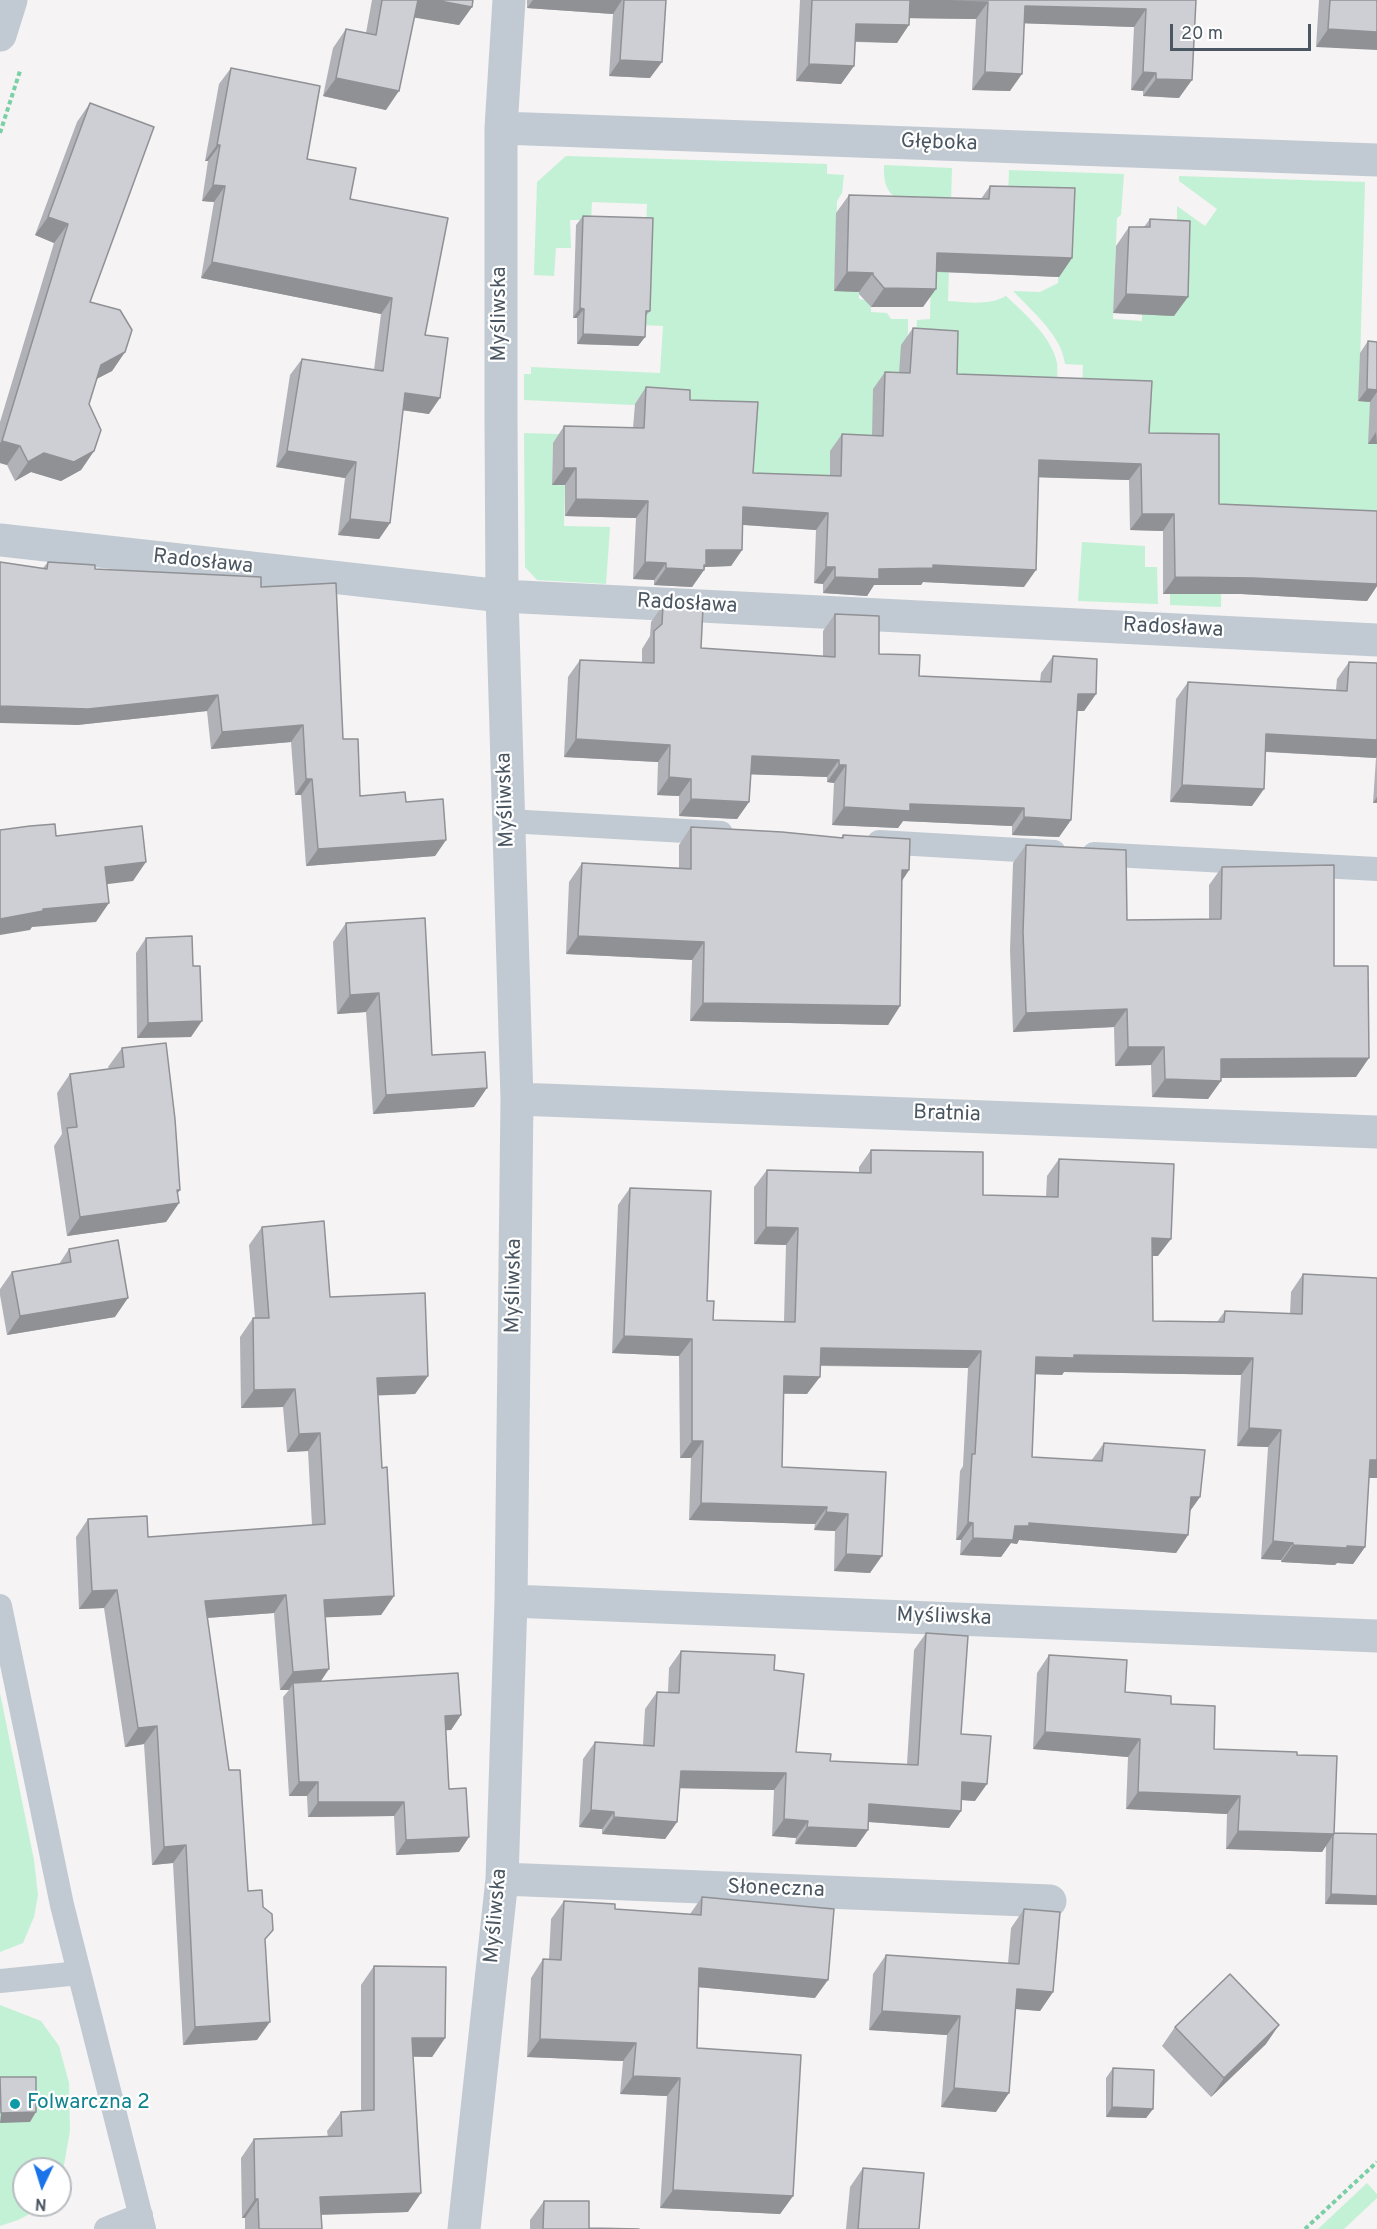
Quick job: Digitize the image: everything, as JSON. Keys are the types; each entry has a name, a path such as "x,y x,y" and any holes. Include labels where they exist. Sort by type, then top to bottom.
{"street":[{"path":"0,35 11,0"},
{"name":"Myśliwska","path":"464,2229 502,1879 512,1601 517,1099 502,596 501,128 509,0"},
{"name":"Głęboka","path":"501,128 1377,160"},
{"name":"Radosława","path":"0,540 502,596 1377,640"},
{"name":"Bratnia","path":"517,1099 1377,1131"},
{"name":"Myśliwska","path":"512,1601 1377,1636"},
{"name":"Słoneczna","path":"502,1879 1050,1901"}],"lane":[{"path":"508,821 746,835"},
{"path":"853,840 1377,869"},
{"path":"0,1606 62,1905 142,2222 106,2229"},
{"path":"0,1981 79,1973"}],"path":[{"path":"1305,2229 1377,2162"}],"green space":[{"path":"566,156 827,164 827,174 844,175 842,193 837,201 834,290 859,292 859,299 865,300 871,307 871,312 887,313 891,319 908,319 908,333 904,348 916,334 917,320 930,319 932,211 896,198 887,186 884,165 952,168 948,301 985,302 1006,296 1036,326 1054,353 1057,363 1056,391 1082,392 1083,365 1065,364 1063,354 1052,334 1013,291 1040,292 1058,283 1062,198 1008,195 1009,170 1124,174 1121,215 1117,218 1113,319 1142,321 1142,314 1177,240 1177,206 1205,226 1217,209 1179,181 1179,176 1365,182 1359,401 1377,402 1368,443 1377,444 1377,529 1298,508 1222,504 1221,607 1170,605 1170,594 1218,594 1172,537 1129,450 1056,395 1053,478 1049,478 1051,395 874,389 871,492 565,488 564,526 610,527 606,584 537,580 525,567 524,433 623,436 677,407 524,400 524,374 531,374 531,367 660,373 663,326 639,325 643,320 647,204 592,202 591,220 570,220 571,248 556,248 554,276 534,275 537,182","holes":["553,443 601,486 552,485"]},
{"path":"1082,542 1145,546 1145,567 1157,567 1158,604 1078,601"},
{"path":"0,1693 34,1860 38,1895 34,1917 23,1943 0,1952"},
{"path":"0,2005 41,2021 59,2046 69,2083 70,2131 65,2157 12,2157 12,2217 24,2217 0,2226"},
{"path":"1367,2183 1377,2194 1377,2198 1344,2229 1318,2229"}],"building":[{"path":"382,0 418,0 399,91 336,78 346,29 376,35"},
{"path":"435,0 473,0 472,7"},
{"path":"624,0 666,0 662,62 620,60"},
{"path":"812,0 1196,0 1192,80 1156,79 1156,73 1143,72 1146,9 1025,6 1022,74 985,72 988,2 910,1 909,25 856,24 854,66 809,64"},
{"path":"1330,0 1377,0 1377,32 1328,29"},
{"path":"231,68 320,86 307,159 356,168 350,199 448,218 425,335 448,338 440,398 405,393 390,523 350,519 356,462 287,451 302,359 383,371 392,298 212,262 225,186 213,185 220,145 217,145"},
{"path":"90,103 154,127 90,302 120,310 132,330 125,352 101,365 89,404 101,430 94,451 74,462 44,453 28,462 20,446 2,441 68,224 48,217"},
{"path":"990,186 1075,188 1072,258 937,253 936,289 884,288 873,273 847,272 849,195 989,199"},
{"path":"583,216 653,218 650,311 646,311 645,337 583,334 584,309 580,308"},
{"path":"1150,219 1190,221 1188,297 1126,294 1129,227 1150,227"},
{"path":"913,328 958,331 957,374 1152,381 1149,433 1219,434 1219,504 1377,511 1377,584 1175,577 1174,514 1142,514 1141,464 1039,460 1036,570 933,565 933,568 879,569 879,579 835,577 835,567 826,567 828,513 743,507 742,550 706,550 704,570 666,568 666,563 645,562 648,501 576,499 576,468 564,468 564,426 644,428 646,387 690,390 690,400 758,402 753,473 841,476 842,434 883,436 885,372 910,373"},
{"path":"1368,341 1377,342 1377,390 1367,389"},
{"path":"0,562 47,569 48,562 95,565 95,569 261,577 261,587 336,583 343,739 358,739 360,796 405,792 406,802 443,799 446,840 318,849 312,779 306,779 303,725 222,732 218,695 88,709 0,706"},
{"path":"663,605 703,607 701,648 835,657 835,614 879,616 879,654 920,655 919,676 1051,682 1053,656 1097,659 1096,694 1078,694 1071,820 1024,817 1024,808 910,804 910,811 844,807 846,765 839,765 839,760 752,756 749,802 691,799 691,779 669,777 670,745 576,739 580,660 654,663 654,631 662,624"},
{"path":"1349,662 1377,663 1377,740 1266,734 1264,789 1182,785 1188,682 1347,691"},
{"path":"55,824 56,836 142,826 146,862 105,867 109,903 43,909 43,911 0,919 0,830"},
{"path":"691,827 843,838 843,835 910,839 909,870 902,870 900,1006 703,1003 704,942 578,936 582,863 691,869"},
{"path":"1026,845 1126,850 1127,920 1221,919 1222,867 1334,865 1334,966 1368,966 1369,1058 1221,1059 1221,1081 1165,1079 1164,1047 1128,1047 1127,1009 1026,1013 1023,932"},
{"path":"425,918 432,1055 485,1052 487,1088 386,1095 379,993 350,995 346,923"},
{"path":"192,936 193,966 200,966 202,1021 148,1023 146,938"},
{"path":"166,1043 175,1119 179,1203 80,1217 67,1128 77,1127 70,1074 124,1067 122,1048"},
{"path":"871,1150 983,1152 983,1195 1058,1197 1059,1159 1174,1164 1171,1239 1152,1238 1153,1321 1224,1322 1225,1311 1302,1314 1303,1274 1377,1278 1377,1460 1370,1460 1365,1547 1293,1545 1293,1543 1273,1541 1281,1430 1249,1428 1253,1358 1074,1355 1074,1358 1036,1357 1032,1457 1102,1461 1104,1443 1205,1450 1200,1497 1191,1497 1188,1535 1029,1523 1029,1526 1015,1526 1013,1540 973,1538 973,1523 968,1522 972,1454 975,1454 981,1351 821,1348 820,1377 784,1376 782,1467 886,1472 882,1556 846,1554 848,1514 826,1512 827,1507 701,1503 703,1441 692,1441 692,1339 624,1336 630,1188 711,1191 707,1301 714,1301 713,1320 795,1322 798,1228 766,1227 767,1170 871,1173"},
{"path":"324,1221 330,1297 425,1293 428,1376 377,1378 382,1468 387,1467 394,1596 324,1600 329,1669 293,1672 286,1595 205,1601 229,1770 240,1770 248,1891 262,1890 263,1907 272,1914 273,1930 265,1939 270,2022 195,2027 186,1845 164,1847 157,1726 138,1728 117,1590 92,1591 88,1519 147,1516 148,1537 325,1524 320,1433 299,1434 295,1389 254,1390 253,1318 269,1318 262,1227"},
{"path":"118,1240 128,1298 20,1316 12,1272 71,1262 69,1249"},
{"path":"926,1633 968,1636 961,1734 991,1736 987,1784 962,1782 961,1811 869,1804 868,1830 807,1827 808,1821 784,1819 786,1773 681,1771 677,1822 614,1817 614,1812 591,1810 595,1742 654,1746 657,1692 679,1693 681,1651 775,1655 774,1670 804,1674 796,1752 831,1754 830,1761 918,1765"},
{"path":"1049,1655 1127,1660 1125,1692 1171,1696 1171,1704 1215,1706 1214,1749 1337,1756 1334,1834 1238,1831 1240,1796 1138,1792 1140,1739 1045,1732"},
{"path":"458,1673 461,1715 445,1716 449,1789 466,1788 469,1837 406,1840 404,1802 318,1802 318,1782 299,1782 293,1683"},
{"path":"1334,1833 1377,1834 1377,1896 1331,1894"},
{"path":"702,1897 834,1909 828,1980 699,1968 697,2048 801,2055 793,2196 673,2190 680,2078 633,2076 636,2043 540,2039 543,1959 561,1960 564,1901 615,1904 615,1909 701,1915"},
{"path":"1024,1909 1060,1912 1053,1992 1017,1989 1009,2093 954,2088 960,2016 882,2011 886,1955 1019,1964"},
{"path":"374,1966 446,1967 445,2038 412,2038 421,2193 320,2197 322,2229 259,2229 258,2199 255,2199 254,2139 342,2136 341,2112 374,2110"},
{"path":"1230,1974 1279,2025 1224,2078 1175,2027"},
{"path":"1113,2068 1154,2070 1153,2109 1112,2107"},
{"path":"0,2077 36,2077 36,2112 1,2113"},
{"path":"863,2168 924,2173 919,2229 858,2229"},
{"path":"544,2201 589,2201 589,2228 639,2229 543,2229"}],"place":[{"name":"Folwarczna 2","path":"15,2104"}]}
